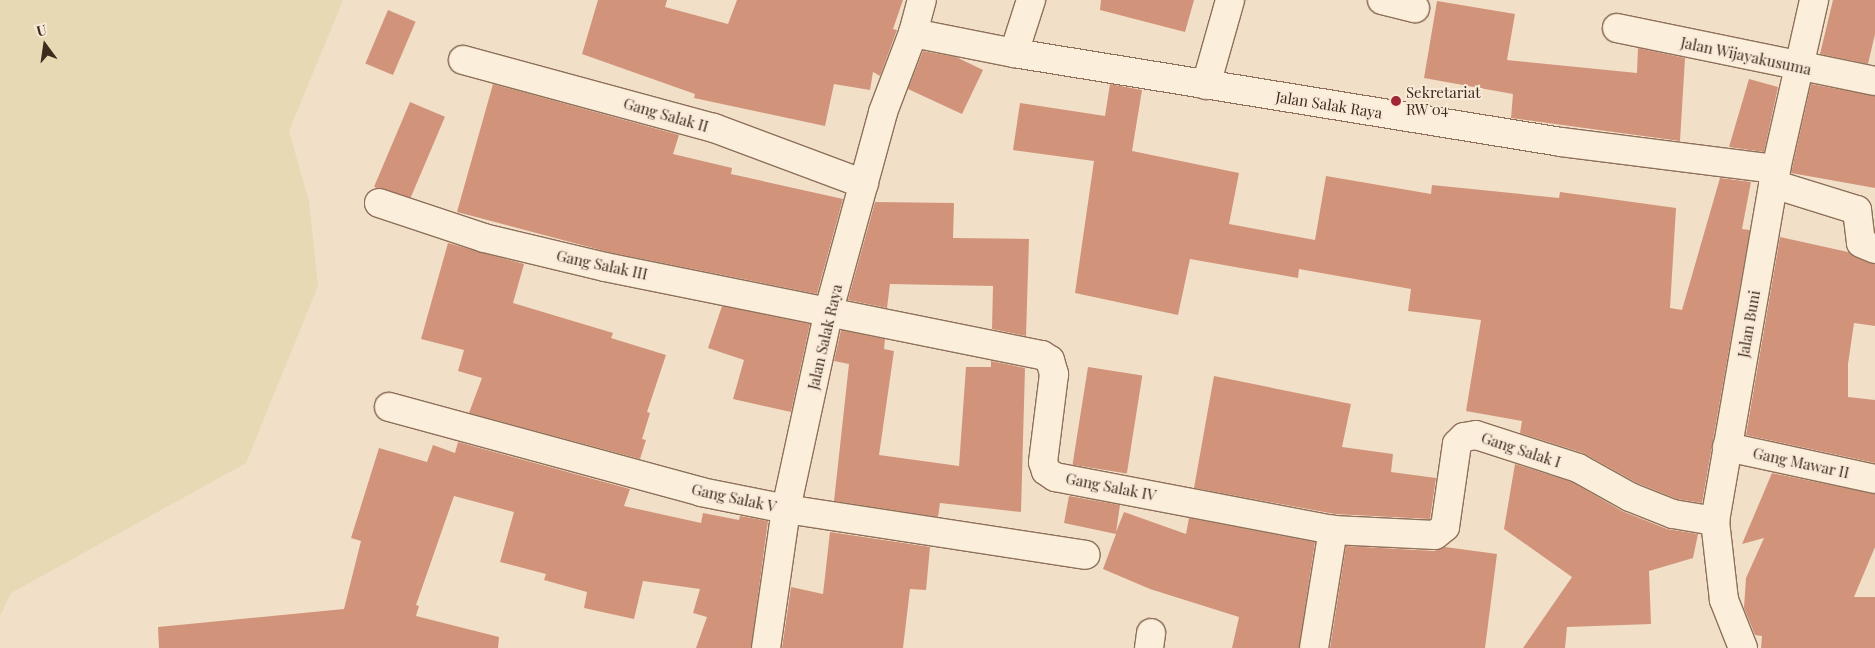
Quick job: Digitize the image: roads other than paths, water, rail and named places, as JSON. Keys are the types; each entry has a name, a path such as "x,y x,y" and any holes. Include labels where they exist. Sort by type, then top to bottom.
{"street":[{"name":"Jalan Salak Raya","path":"766,648 786,509 829,310 882,112 914,33 922,0"},
{"path":"1014,53 1030,0"},
{"path":"1206,85 1230,0"},
{"path":"1382,0 1415,8"},
{"name":"Jalan Buni","path":"1743,648 1724,600 1715,521 1774,177 1814,0"},
{"name":"Jalan Wijayakusuma","path":"1617,28 1798,67 1875,81"},
{"name":"Jalan Salak Raya","path":"914,33 1014,53 1774,177 1857,210 1861,243 1875,249"},
{"name":"Gang Salak II","path":"463,60 714,128 864,184"},
{"name":"Gang Salak III","path":"379,203 484,238 605,267 829,310"},
{"name":"Gang Salak IV","path":"829,310 929,335 1042,355 1050,360 1054,374 1043,462 1046,471 1055,477 1333,530"},
{"name":"Gang Salak V","path":"389,407 701,492 786,509 1086,555"},
{"name":"Gang Salak I","path":"1333,530 1435,535 1441,532 1445,527 1457,444 1464,437 1476,435 1578,468 1630,497 1673,514 1715,521"},
{"name":"Gang Mawar II","path":"1727,447 1875,479"},
{"path":"1314,648 1333,530"}],"place":[{"name":"Sekretariat RW 04","path":"1396,101"}]}
